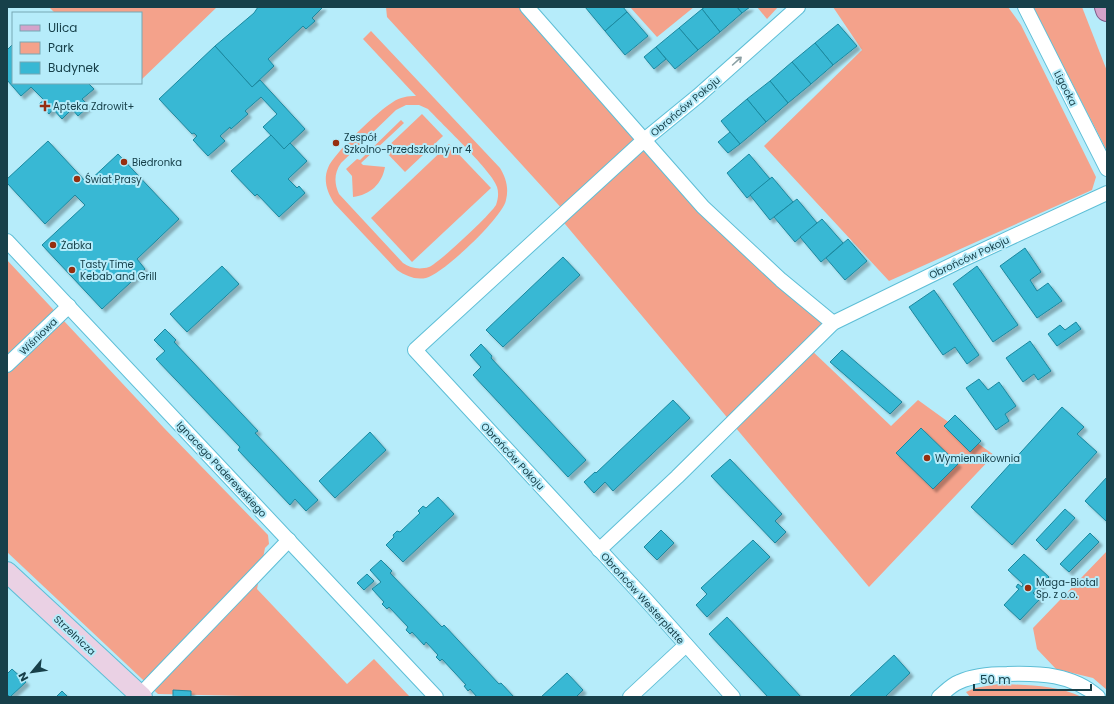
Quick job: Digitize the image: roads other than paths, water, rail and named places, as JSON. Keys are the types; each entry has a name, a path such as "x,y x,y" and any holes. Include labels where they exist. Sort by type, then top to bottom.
{"street":[{"name":"Obrońców Pokoju","path":"527,7 643,141 703,207 740,244 833,323"},
{"name":"Obrońców Pokoju","path":"798,7 698,96 643,141 415,350 599,550 677,477 833,323 964,259 1107,193"},
{"name":"Ligocka","path":"1025,7 1107,169"},
{"name":"Ignacego Paderewskiego","path":"7,242 69,306 436,697"},
{"name":"Wiśniowa","path":"7,365 69,306"},
{"path":"140,696 289,540"},
{"name":"Obrońców Westerplatte","path":"599,550 733,697"},
{"name":"Strzelnicza","path":"7,572 140,696"},
{"name":"Obrońców Westerplatte","path":"630,697 686,645"},
{"path":"939,697 958,682 972,677 1025,673 1052,675 1075,682 1088,688 1098,697"}],"place":[{"name":"Apteka Zdrowit+","path":"45,106"},
{"name":"Zespół Szkolno-Przedszkolny nr 4","path":"336,143"},
{"name":"Biedronka","path":"124,162"},
{"name":"Świat Prasy","path":"77,179"},
{"name":"Żabka","path":"53,245"},
{"name":"Tasty Time Kebab and Grill","path":"72,270"},
{"name":"Wymiennikownia","path":"927,458"},
{"name":"Maga-Biotal Sp. z o.o.","path":"1028,588"}]}
